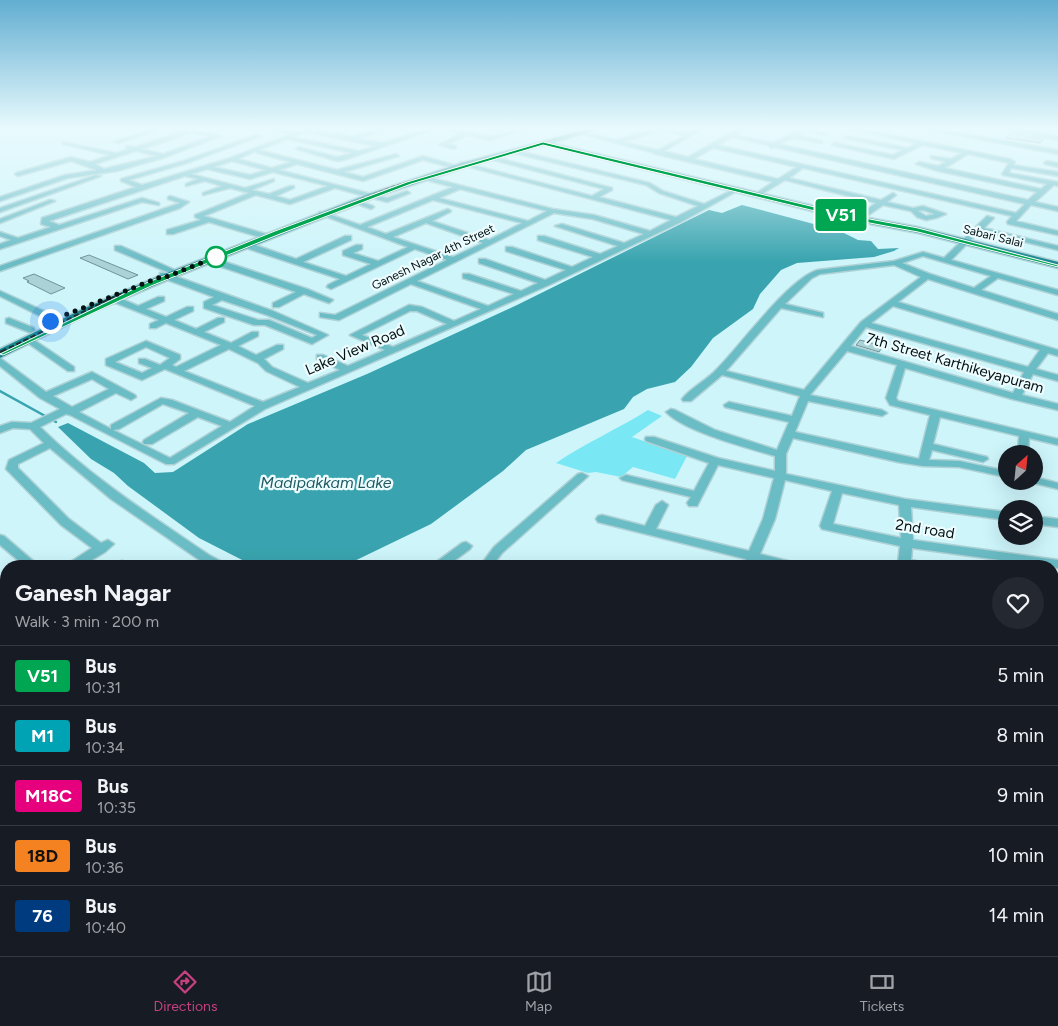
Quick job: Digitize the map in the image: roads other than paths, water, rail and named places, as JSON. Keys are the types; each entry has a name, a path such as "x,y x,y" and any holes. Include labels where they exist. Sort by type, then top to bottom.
{"main road":[{"path":"0,343 29,334 167,274 263,236 356,202 370,200 439,173"},
{"path":"56,322 114,299 167,274 210,260 322,214 370,200 440,173"},
{"name":"Sabari Salai","path":"664,173 1058,264"},
{"path":"0,354 29,334"}],"street":[{"path":"18,174 23,173"},
{"path":"0,199 67,176 100,173"},
{"path":"0,210 100,173"},
{"path":"142,187 123,180 149,173"},
{"path":"59,227 44,222 45,220 142,187 189,173"},
{"path":"231,173 250,177 263,173"},
{"path":"287,173 335,186 370,200 387,200 407,193"},
{"path":"316,181 337,173"},
{"path":"341,173 367,178 382,173"},
{"path":"489,173 678,220"},
{"path":"547,173 610,189 593,198"},
{"path":"601,173 648,184 657,191 704,206"},
{"path":"746,173 913,210"},
{"path":"756,194 792,173"},
{"path":"830,173 1014,218 1058,233"},
{"path":"895,173 1058,209"},
{"path":"955,173 1042,191"},
{"path":"1006,173 1005,174 1056,184"},
{"path":"185,174 290,202 335,186"},
{"path":"424,178 553,211 594,217 650,234"},
{"path":"188,185 205,179"},
{"path":"245,190 272,180"},
{"path":"1014,218 1042,191 1056,184"},
{"path":"205,194 230,186"},
{"path":"361,228 459,186"},
{"path":"268,197 292,187"},
{"name":"Lake View Road","path":"0,361 66,412 170,462 263,406 546,283 650,234 736,190"},
{"path":"0,221 56,202 20,192"},
{"path":"255,193 197,216 263,236"},
{"path":"860,219 861,216 893,195"},
{"path":"0,269 178,207 186,202 170,198"},
{"path":"432,198 529,223"},
{"path":"0,247 142,200 156,204"},
{"path":"119,208 128,212"},
{"name":"Ganesh Nagar 4th Street","path":"323,315 336,318 553,211"},
{"path":"386,237 445,213 454,218"},
{"path":"322,214 454,260"},
{"path":"946,260 990,218"},
{"path":"170,232 207,220"},
{"path":"426,221 489,242"},
{"path":"559,226 625,246"},
{"path":"980,229 1058,248"},
{"path":"0,234 18,240"},
{"path":"296,262 348,238"},
{"path":"541,238 600,257"},
{"path":"246,245 347,279"},
{"path":"360,247 346,253 378,264"},
{"path":"332,286 414,247"},
{"path":"118,248 167,274 221,297 270,313 324,335 312,340 266,322 257,323 206,305 221,297"},
{"path":"509,249 573,270"},
{"path":"687,399 720,372 779,305 814,273 895,263 922,254 1058,293"},
{"path":"210,260 329,300"},
{"path":"482,261 546,283"},
{"path":"895,263 927,276 1058,317"},
{"path":"975,291 998,275"},
{"path":"466,276 521,294"},
{"path":"751,560 769,519 780,476 782,454 791,434 794,420 806,396 864,324 927,276"},
{"path":"410,281 488,309"},
{"path":"276,305 304,291"},
{"path":"3,297 56,322"},
{"path":"114,299 230,345 256,359 269,369 308,387"},
{"path":"138,309 161,299"},
{"path":"892,303 1058,353"},
{"path":"779,305 820,315"},
{"path":"393,350 354,335 410,308 419,309 455,324"},
{"path":"153,326 190,309"},
{"path":"196,332 221,320"},
{"path":"9,321 29,334 71,369"},
{"path":"864,324 1058,378"},
{"path":"178,370 255,334"},
{"path":"146,344 177,358 163,367 142,376 109,363 109,360 146,344"},
{"path":"256,359 280,347"},
{"name":"7th Street Karthikeyapuram","path":"844,347 1016,397 1058,407"},
{"path":"1016,397 1030,370 1045,350"},
{"path":"320,357 349,370"},
{"path":"142,361 178,370 263,406"},
{"path":"902,364 891,398 894,404 1058,442"},
{"path":"720,372 806,396 882,413"},
{"path":"44,396 92,375 131,397"},
{"path":"0,430 12,424 36,424 116,389"},
{"path":"115,427 161,401 168,402 228,426"},
{"path":"729,405 794,420"},
{"path":"671,412 711,434 782,454"},
{"path":"148,442 197,413"},
{"path":"923,463 936,413"},
{"path":"36,424 50,444 115,496 209,560"},
{"path":"791,434 923,463 958,464 998,472"},
{"path":"1023,445 1024,434"},
{"path":"650,439 715,461 838,489 904,503 998,515"},
{"path":"50,444 18,458 13,462 12,469 65,522 104,546 82,560"},
{"path":"927,446 983,459"},
{"path":"626,478 695,499 715,461"},
{"path":"490,560 498,550 582,476"},
{"path":"1043,482 1058,486"},
{"name":"2nd road","path":"838,489 826,526 988,560"},
{"path":"904,503 907,543 905,560"},
{"path":"650,531 662,505"},
{"path":"602,519 748,560"},
{"path":"1043,521 1058,523"},
{"path":"0,539 26,560"},
{"path":"447,560 466,546"}],"water":[{"name":"Madipakkam Lake","path":"742,205 840,231 858,240 871,241 878,249 899,248 874,257 797,263 781,270 760,294 753,309 713,338 691,367 675,382 647,389 633,397 624,409 526,450 503,471 431,524 356,560 242,560 199,538 128,486 114,473 91,459 58,427 68,423 144,463 155,473 173,472 248,424 367,374 517,305 709,210 722,213"}],"waterway":[{"path":"0,391 56,422"}],"railway":[{"path":"294,225 393,186 439,173"},
{"path":"9,348 118,295 297,224"},
{"path":"0,352 11,347"}]}
